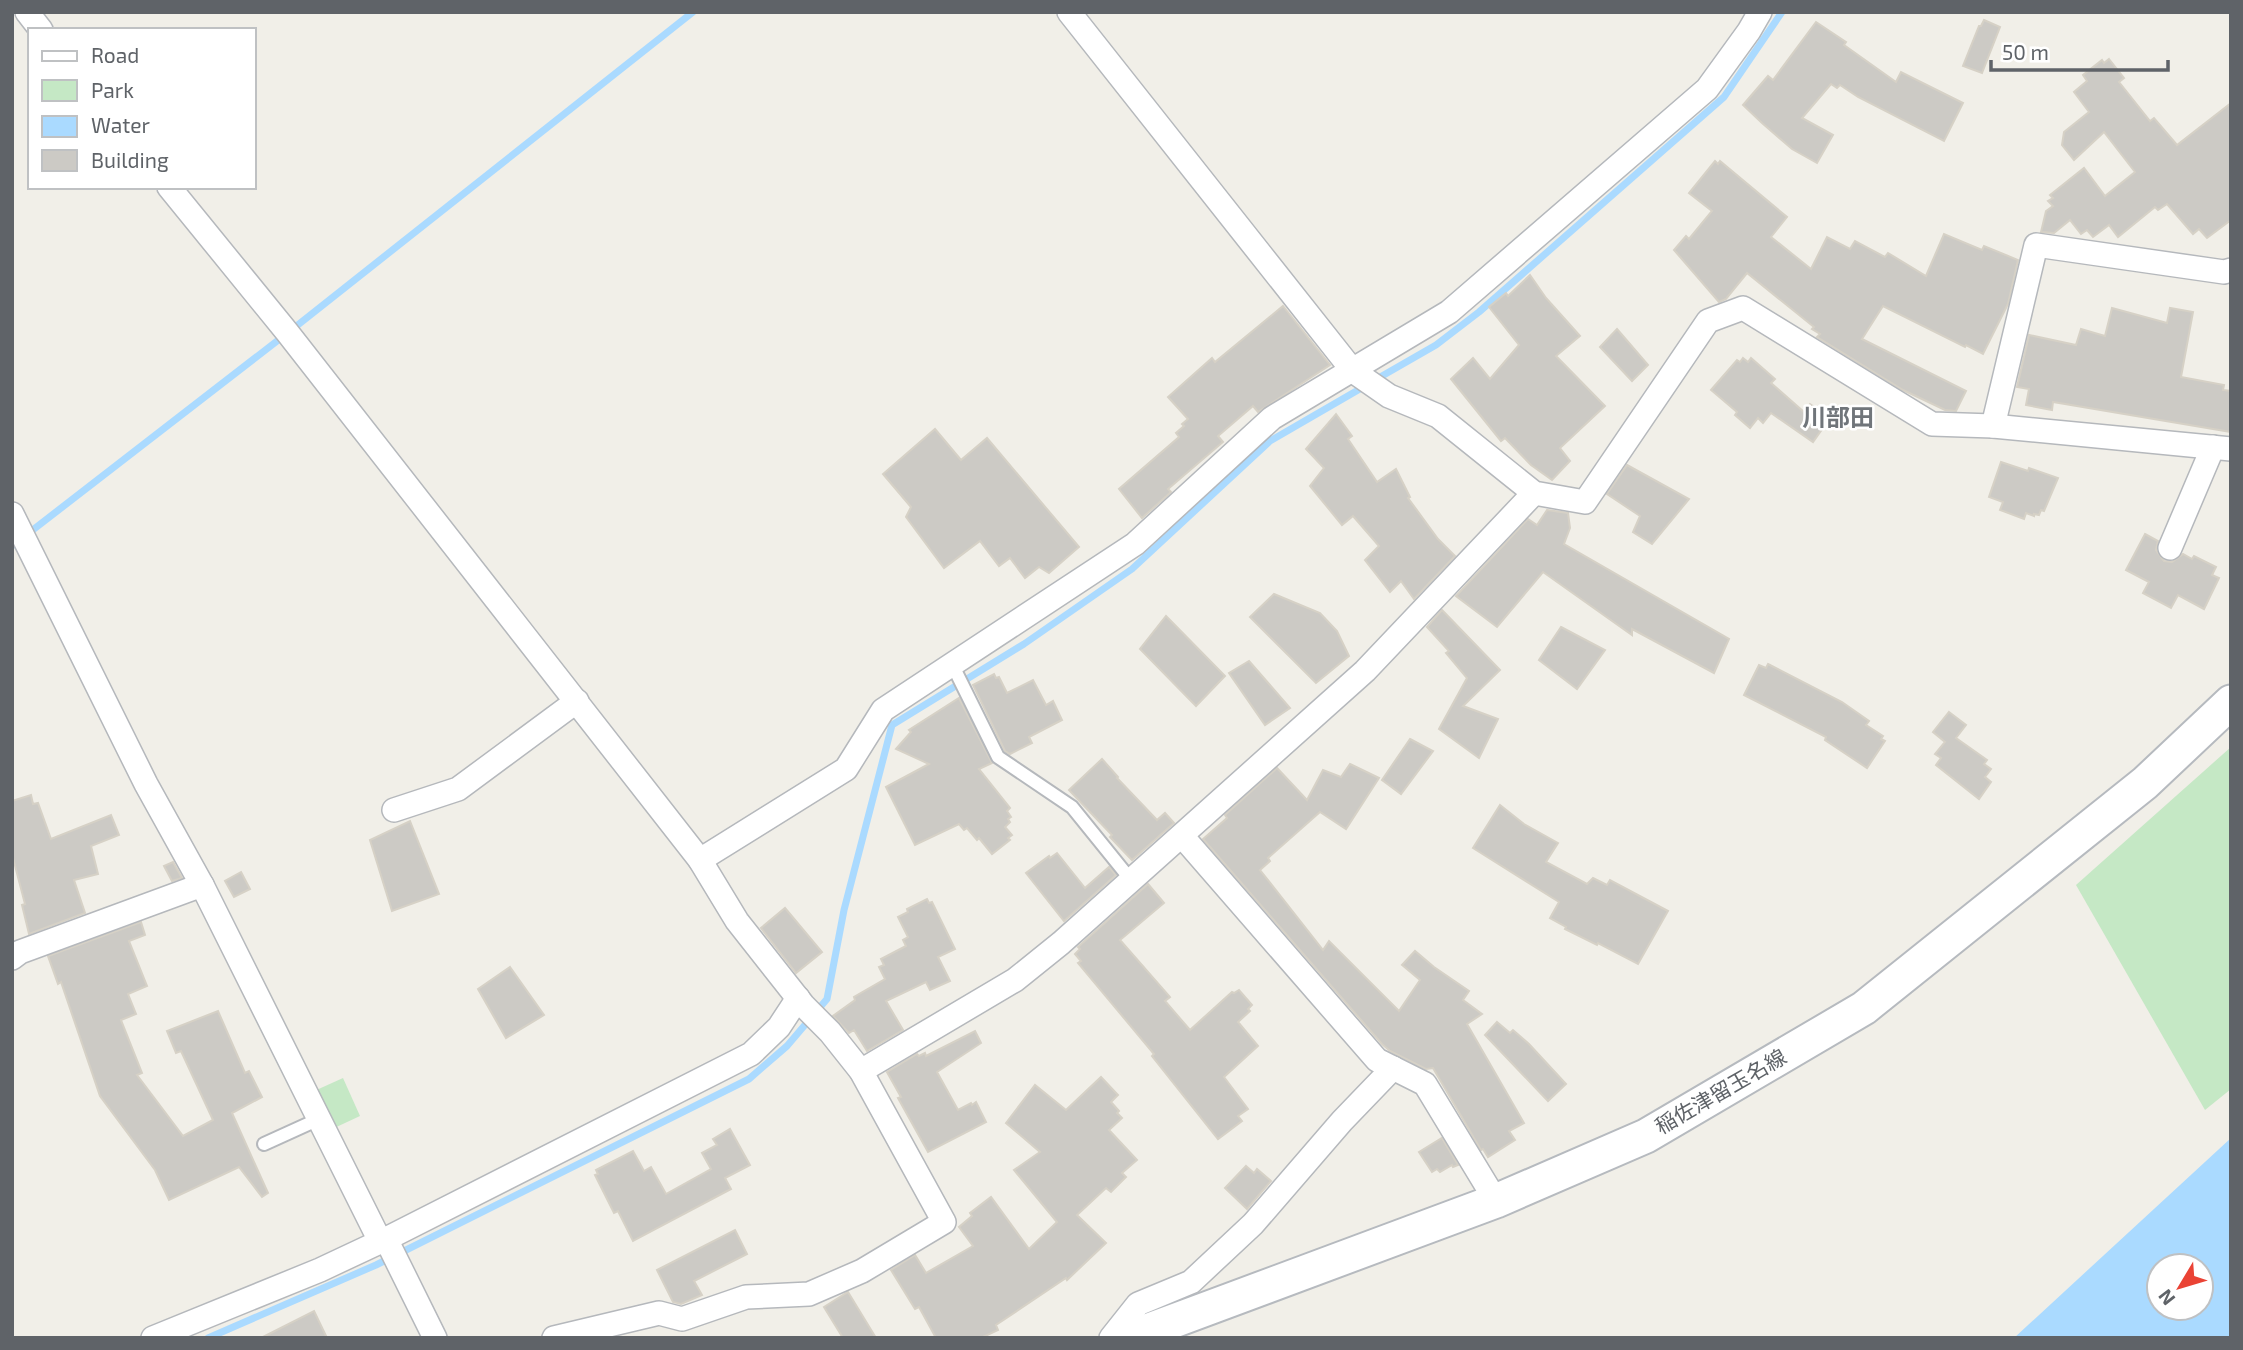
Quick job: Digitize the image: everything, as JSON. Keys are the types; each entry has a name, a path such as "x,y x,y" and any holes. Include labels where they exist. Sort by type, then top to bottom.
{"main road":[{"name":"稲佐津留玉名線","path":"1128,1338 1496,1201 1646,1136 1864,1008 2145,783 2231,702"}],"street":[{"path":"27,12 39,28"},
{"path":"1069,12 1353,371 1389,396 1438,416 1534,493 1585,502 1708,321 1743,308 1932,424 1993,426 2222,448 2171,548"},
{"path":"701,860 846,769 883,710 1135,544 1272,418 1449,312 1707,89 1760,12"},
{"path":"171,189 282,326 701,860 737,921 801,1002 830,1032 861,1071 944,1222 862,1271 809,1294 746,1297 682,1319 659,1313 554,1338"},
{"path":"1993,426 2036,245 2224,272 2231,270"},
{"path":"861,1071 1015,980 1182,836 1365,671 1534,493"},
{"path":"12,514 146,784 202,885 319,1119 383,1240 402,1270 435,1338"},
{"path":"394,810 458,789 576,701"},
{"path":"1182,836 1377,1060 1425,1084 1496,1201"},
{"path":"12,958 20,952 202,885"},
{"path":"153,1338 320,1270 751,1054 801,1002"},
{"path":"1111,1338 1138,1304 1191,1282 1253,1224 1342,1121 1393,1068"}],"lane":[{"path":"953,666 998,757 1072,807 1131,880"},
{"path":"264,1144 319,1119"}],"green space":[{"path":"2231,747 2231,1089 2205,1110 2076,885"},
{"path":"343,1078 360,1116 330,1130 312,1092"}],"water":[{"path":"2231,1138 2231,1338 2014,1338"}],"building":[{"path":"1984,20 2000,27 1982,73 1963,66"},
{"path":"1816,22 1896,82 1901,72 1963,103 1944,141 1840,85 1837,88 1831,84 1802,118 1833,135 1817,163 1792,149 1762,123 1743,105 1768,76 1773,80"},
{"path":"2109,59 2124,78 2119,82 2150,121 2154,118 2177,145 2231,103 2231,220 2207,238 2199,229 2193,234 2167,204 2158,210 2155,207 2118,237 2109,225 2093,237 2087,230 2081,234 2070,220 2054,233 2041,232 2046,211 2053,206 2048,201 2053,198 2050,195 2084,168 2105,196 2135,172 2104,132 2074,160 2062,145 2064,132 2089,112 2074,92 2087,81 2083,75 2102,60 2104,63"},
{"path":"1715,161 1718,164 1720,161 1787,217 1771,237 1811,269 1827,237 1850,249 1855,241 1885,257 1888,253 1926,276 1944,234 1982,250 1984,246 2018,260 2008,304 1983,354 1883,306 1862,339 1966,391 1956,411 1945,410 1903,390 1817,337 1820,334 1812,329 1814,327 1747,273 1726,299 1719,302 1674,250 1686,236 1689,239 1712,211 1689,193"},
{"path":"1530,275 1546,298 1580,336 1556,356 1605,406 1560,448 1570,461 1552,480 1531,465 1505,438 1501,441 1451,379 1473,358 1490,379 1519,345 1489,307 1506,293 1508,296"},
{"path":"1283,306 1330,365 1258,412 1253,406 1218,436 1223,442 1168,489 1171,492 1142,518 1119,489 1179,437 1176,433 1188,419 1168,397 1212,358 1215,362"},
{"path":"2112,308 2167,323 2170,308 2193,312 2181,377 2224,385 2223,390 2231,391 2231,432 2053,402 2052,410 2026,405 2029,389 2017,387 2029,335 2076,345 2081,329 2105,336"},
{"path":"1617,329 1648,365 1632,381 1600,347"},
{"path":"1743,358 1748,362 1751,358 1775,379 1771,383 1804,412 1810,404 1830,418 1813,442 1771,413 1763,423 1758,418 1750,428 1735,415 1737,412 1711,390 1737,360 1740,362"},
{"path":"1336,414 1352,436 1348,439 1377,482 1396,469 1410,497 1408,498 1438,539 1455,556 1414,599 1401,581 1390,592 1365,560 1379,546 1353,516 1342,525 1310,486 1324,468 1306,449"},
{"path":"935,429 961,460 987,438 1079,547 1049,573 1039,567 1025,578 1010,558 999,566 980,541 944,568 906,517 911,507 883,474"},
{"path":"2001,462 2058,478 2044,511 2041,510 2039,515 2026,513 2024,519 2000,510 2003,502 1989,497"},
{"path":"1627,465 1689,499 1652,544 1633,532 1640,516 1607,494"},
{"path":"1547,510 1568,513 1570,528 1564,544 1729,639 1714,673 1632,629 1632,635 1543,572 1497,627 1456,596 1528,519 1537,525"},
{"path":"2145,534 2158,541 2156,550 2164,561 2172,562 2183,554 2192,559 2194,556 2216,567 2212,575 2219,578 2204,609 2178,595 2171,608 2143,593 2149,582 2126,570"},
{"path":"1274,594 1320,613 1337,631 1349,656 1316,683 1250,617"},
{"path":"1442,610 1500,670 1463,706 1498,719 1479,758 1439,729 1467,678 1446,653 1449,651 1427,627"},
{"path":"1166,616 1225,676 1196,706 1140,649"},
{"path":"1561,627 1605,650 1577,689 1539,660"},
{"path":"1249,661 1290,708 1265,725 1229,673"},
{"path":"1768,664 1842,702 1869,721 1866,725 1883,736 1881,739 1885,741 1867,768 1825,740 1826,737 1744,695 1759,665 1766,668"},
{"path":"994,674 996,678 999,677 1007,693 1033,680 1046,705 1053,701 1062,720 1029,737 1032,743 1010,754 1005,751 973,685"},
{"path":"959,698 992,763 979,769 1010,808 1007,811 1011,817 1008,819 1010,822 1005,827 1012,835 1008,838 1010,840 992,854 979,838 977,840 967,828 964,830 959,824 915,845 886,787 929,764 896,749 911,732 909,730"},
{"path":"1949,712 1966,725 1956,738 1987,760 1984,764 1991,769 1985,777 1991,782 1979,799 1936,765 1941,758 1935,754 1945,742 1933,732"},
{"path":"1410,739 1433,751 1401,794 1382,780"},
{"path":"1102,759 1157,820 1165,813 1174,823 1132,860 1069,790"},
{"path":"1350,764 1379,778 1346,829 1320,812 1268,858 1270,861 1260,870 1323,950 1329,941 1399,1011 1420,980 1402,965 1415,951 1469,991 1463,1000 1482,1014 1467,1024 1524,1123 1509,1131 1515,1140 1488,1157 1483,1149 1481,1150 1433,1068 1426,1069 1390,1051 1382,1044 1203,839 1277,768 1307,800 1323,770 1341,777"},
{"path":"31,795 33,804 38,803 51,839 111,815 119,835 91,846 98,874 74,880 85,913 29,934 22,905 25,904 12,854 12,801"},
{"path":"1500,805 1524,824 1558,843 1546,862 1587,884 1593,878 1607,885 1610,880 1668,911 1638,964 1565,929 1566,927 1550,918 1559,902 1473,848"},
{"path":"410,821 439,894 392,911 370,840"},
{"path":"1057,853 1085,888 1109,867 1116,875 1064,921 1026,873"},
{"path":"173,862 182,878 172,881 164,866"},
{"path":"241,872 250,889 234,897 225,881"},
{"path":"1148,884 1164,903 1120,940 1170,997 1165,1001 1190,1030 1232,992 1239,990 1252,1005 1248,1009 1250,1011 1238,1022 1258,1046 1224,1077 1248,1109 1238,1116 1242,1121 1218,1139 1152,1056 1154,1054 1078,963 1081,961 1075,954 1080,949 1078,947"},
{"path":"927,899 929,903 932,902 955,949 938,957 950,981 930,990 926,982 886,1001 903,1030 867,1051 854,1030 849,1033 833,1016 855,1000 854,997 885,979 879,967 884,965 881,959 906,946 903,940 908,937 898,917"},
{"path":"785,908 822,952 796,973 761,928"},
{"path":"141,922 145,935 129,941 147,986 128,994 136,1014 121,1020 142,1073 137,1075 183,1136 213,1120 181,1051 176,1053 167,1031 218,1011 245,1073 249,1071 262,1097 232,1113 268,1193 262,1197 239,1167 169,1200 155,1170 100,1096 61,982 58,984 48,956"},
{"path":"510,967 544,1015 506,1038 478,989"},
{"path":"1497,1022 1510,1033 1513,1030 1529,1044 1566,1084 1548,1101 1485,1035"},
{"path":"975,1031 981,1043 937,1072 958,1110 976,1102 986,1122 928,1152 887,1072 917,1054 919,1056 925,1053 926,1056"},
{"path":"1101,1077 1118,1095 1111,1102 1122,1118 1109,1130 1137,1160 1122,1173 1126,1177 1111,1192 1106,1188 1077,1215 1106,1243 1067,1280 1066,1278 996,1325 998,1330 981,1338 936,1338 919,1307 915,1309 891,1270 915,1255 926,1273 973,1246 959,1227 972,1216 970,1213 991,1197 1029,1249 1057,1222 1014,1170 1040,1152 1006,1123 1035,1085 1066,1110"},
{"path":"730,1129 750,1165 725,1178 731,1189 633,1241 618,1211 614,1213 595,1175 598,1174 596,1170 633,1151 644,1171 651,1167 666,1194 711,1169 702,1153 717,1145 713,1139"},
{"path":"1442,1138 1458,1165 1432,1172 1419,1152"},
{"path":"1246,1166 1254,1173 1257,1169 1271,1181 1247,1209 1225,1188"},
{"path":"735,1230 747,1254 694,1281 702,1295 681,1304 673,1302 657,1270"},
{"path":"848,1292 876,1338 843,1338 824,1307"},
{"path":"314,1311 327,1338 261,1338"}],"waterway":[{"path":"12,546 299,324 693,12"},
{"path":"1375,380 1436,345 1479,312 1724,97 1782,12"},
{"path":"208,1338 376,1265 749,1079 787,1046 827,999 844,910 892,725 1024,644 1132,569 1270,441 1365,386"}],"district":[{"name":"川部田","path":"1838,418"}]}
